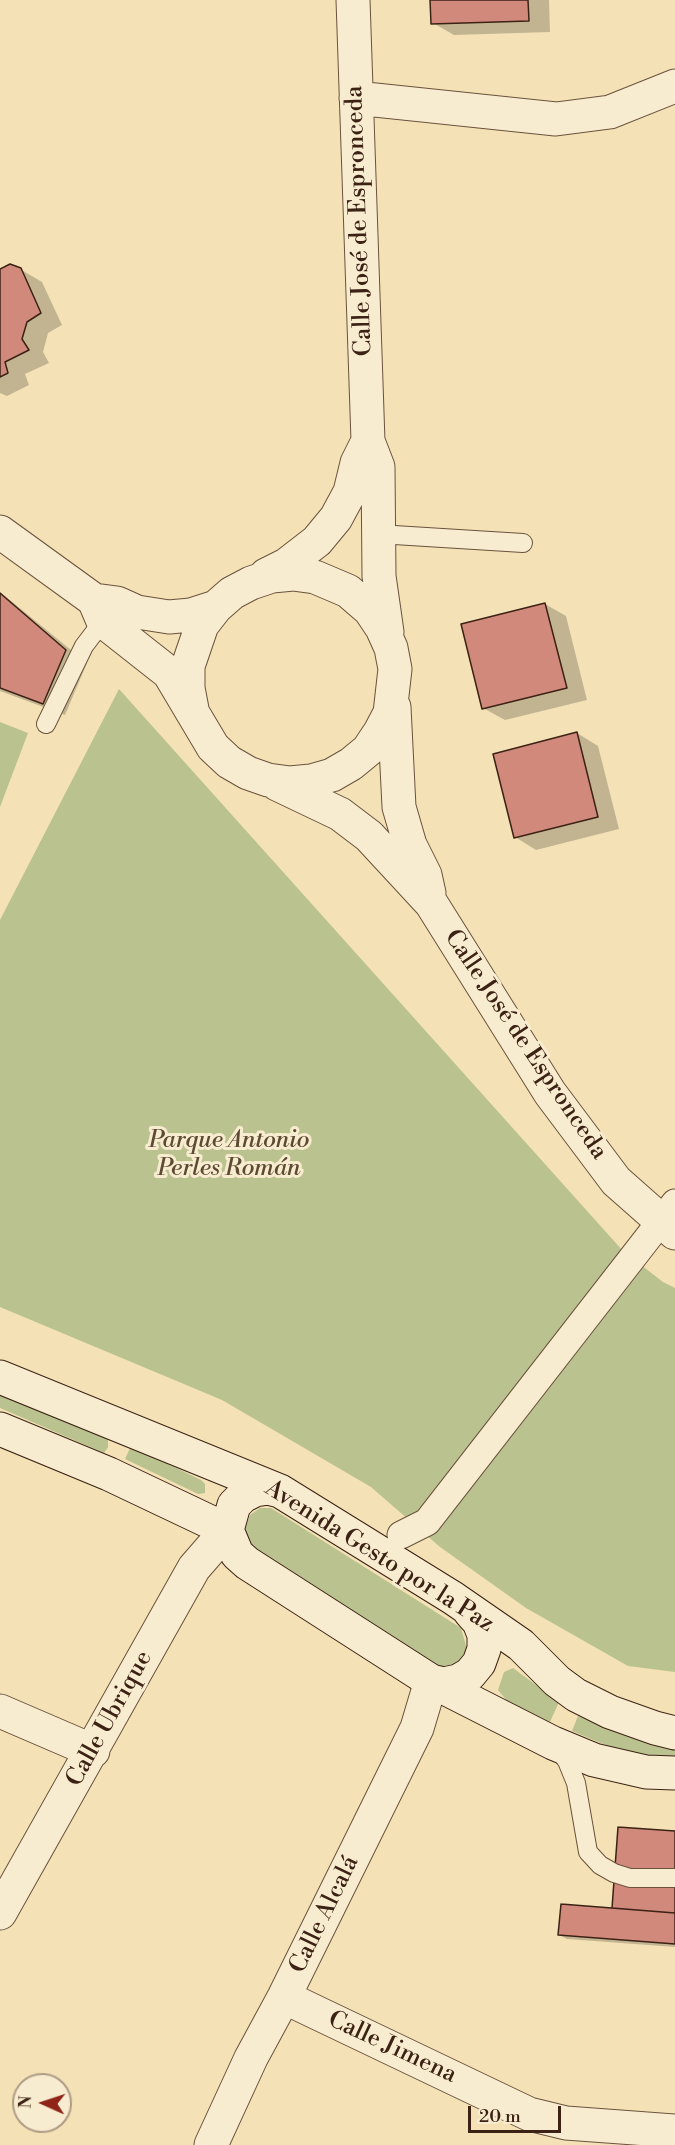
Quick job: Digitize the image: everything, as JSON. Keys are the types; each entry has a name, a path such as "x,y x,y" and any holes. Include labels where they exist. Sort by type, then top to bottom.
{"street":[{"name":"Calle José de Espronceda","path":"353,0 368,441 378,467 378,534 382,608 391,648"},
{"path":"356,98 556,119 610,112 675,86"},
{"name":"Calle José de Espronceda","path":"251,582 286,565 316,541 336,518 350,492 357,464 368,441"},
{"path":"0,532 98,611 169,673 213,747 248,773 268,780 290,783 311,781 332,775 351,764 368,750 390,713 395,669 391,648 370,610 354,595 336,584 315,577 293,574 272,576 251,582 232,593 216,607 202,625 188,666 188,688 192,709"},
{"path":"98,611 117,603 137,612 169,618 191,615 216,607"},
{"name":"Calle José de Espronceda","path":"394,691 395,764 399,807 410,845 425,875 431,903"},
{"name":"Calle José de Espronceda","path":"268,780 340,814 369,836 431,903 550,1093 616,1181 670,1219"},
{"path":"401,1535 427,1522 670,1219"},
{"name":"Avenida Gesto por la Paz","path":"0,1377 280,1491 520,1645 557,1681 576,1695 610,1712 675,1733"},
{"path":"0,1429 109,1474 227,1530"},
{"path":"280,1491 268,1488 255,1490 243,1496 234,1505 227,1530 237,1554 247,1563 431,1681 553,1743 594,1760 646,1772 675,1773"},
{"name":"Calle Ubrique","path":"0,1913 194,1568 227,1530"},
{"path":"431,1681 444,1684 458,1681 470,1674 479,1663 484,1649 484,1635 470,1611"},
{"name":"Calle Alcalá","path":"211,2145 251,2058 285,1997 417,1728 431,1681"},
{"path":"0,1711 93,1750"},
{"name":"Calle Jimena","path":"285,1997 566,2134 675,2131"}],"lane":[{"path":"378,534 523,543"},
{"path":"46,724 84,646 98,611"},
{"path":"553,1743 567,1761 576,1783 588,1852 614,1873 630,1878 675,1878"}],"green space":[{"name":"Parque Antonio Perles Román","path":"119,689 623,1251 663,1282 675,1288 675,1672 628,1666 526,1608 440,1547 371,1487 222,1400 0,1307 0,920"},
{"path":"0,722 28,733 0,807"},
{"path":"0,1391 104,1433 108,1440 108,1447 104,1453 0,1408"},
{"path":"131,1446 201,1480 205,1484 205,1493 198,1494 125,1459"},
{"path":"260,1508 271,1508 461,1628 467,1649 459,1661 447,1667 434,1666 252,1547 246,1538 245,1528 250,1515"},
{"path":"513,1668 559,1702 550,1722 507,1701 498,1690 504,1672"},
{"path":"578,1716 607,1728 675,1746 675,1762 620,1751 572,1731"}],"building":[{"path":"430,0 528,0 529,21 431,24"},
{"path":"10,264 21,268 41,313 27,322 22,339 29,350 5,362 8,373 0,377 0,269"},
{"path":"0,593 66,650 43,704 0,688"},
{"path":"545,603 567,688 482,709 461,624"},
{"path":"577,732 598,817 514,838 493,754"},
{"path":"618,1827 675,1831 675,1913 612,1908"},
{"path":"561,1904 675,1913 675,1944 558,1935"}]}
